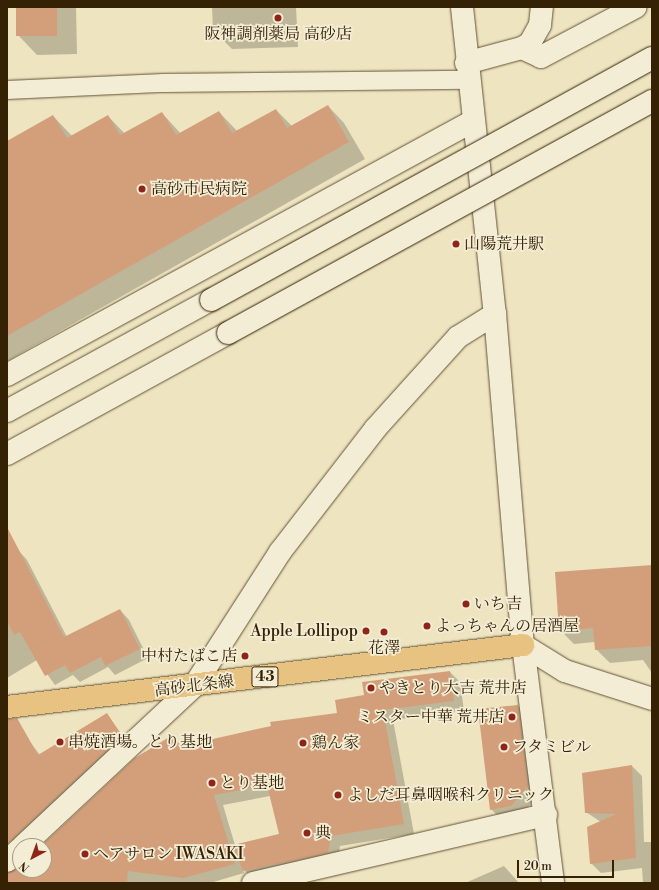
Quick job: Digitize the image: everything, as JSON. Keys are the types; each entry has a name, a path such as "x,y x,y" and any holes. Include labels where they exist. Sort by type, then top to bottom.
{"main road":[{"name":"高砂北条線","path":"7,707 194,686 523,645"}],"street":[{"path":"462,7 467,71 495,314 523,645 546,815 550,876"},
{"path":"467,71 522,48 536,37 542,7"},
{"path":"522,48 534,57 541,57 636,7"},
{"path":"7,411 652,58"},
{"path":"7,454 652,101"},
{"path":"7,375 473,121"},
{"path":"32,838 194,686 280,552 375,429 458,337 495,314"},
{"path":"523,645 565,672 652,699"},
{"path":"253,883 546,815"}],"lane":[{"path":"7,90 467,71"}],"building":[{"path":"16,7 57,7 57,36 16,36"},
{"path":"328,105 349,142 7,336 7,141 53,115 67,138 108,115 120,135 162,112 176,135 219,111 232,133 276,109 287,128"},
{"path":"7,527 64,637 120,609 140,649 105,666 101,657 70,673 65,665 45,676 20,632 14,635 7,621"},
{"path":"652,565 652,646 595,650 593,628 559,631 555,572"},
{"path":"450,671 454,701 383,710 404,824 331,836 328,853 243,871 233,845 279,834 267,785 214,795 235,864 183,878 128,871 127,883 7,883 7,873 12,870 12,878 52,878 52,838 50,838 135,758 171,736 182,746 271,726 270,722 337,713 335,700 364,695 362,682"},
{"name":"フタミビル","path":"518,705 528,786 511,806 490,810 478,709"},
{"path":"107,713 122,736 7,844 7,719 17,718 38,755"},
{"path":"632,765 636,858 590,864 587,827 616,814 585,813 582,773"}],"place":[{"name":"阪神調剤薬局 高砂店","path":"278,18"},
{"name":"高砂市民病院","path":"142,189"},
{"name":"山陽荒井駅","path":"456,244"},
{"name":"いち吉","path":"466,604"},
{"name":"よっちゃんの居酒屋","path":"427,626"},
{"name":"Apple Lollipop","path":"366,631"},
{"name":"花澤","path":"384,632"},
{"name":"中村たばこ店","path":"245,656"},
{"name":"やきとり大吉 荒井店","path":"371,688"},
{"name":"ミスター中華 荒井店","path":"512,717"},
{"name":"串焼酒場。とり基地","path":"60,742"},
{"name":"鶏ん家","path":"303,743"},
{"name":"フタミビル","path":"504,747"},
{"name":"とり基地","path":"212,783"},
{"name":"よしだ耳鼻咽喉科クリニック","path":"338,795"},
{"name":"典","path":"307,833"},
{"name":"ヘアサロン IWASAKI","path":"85,854"}]}
